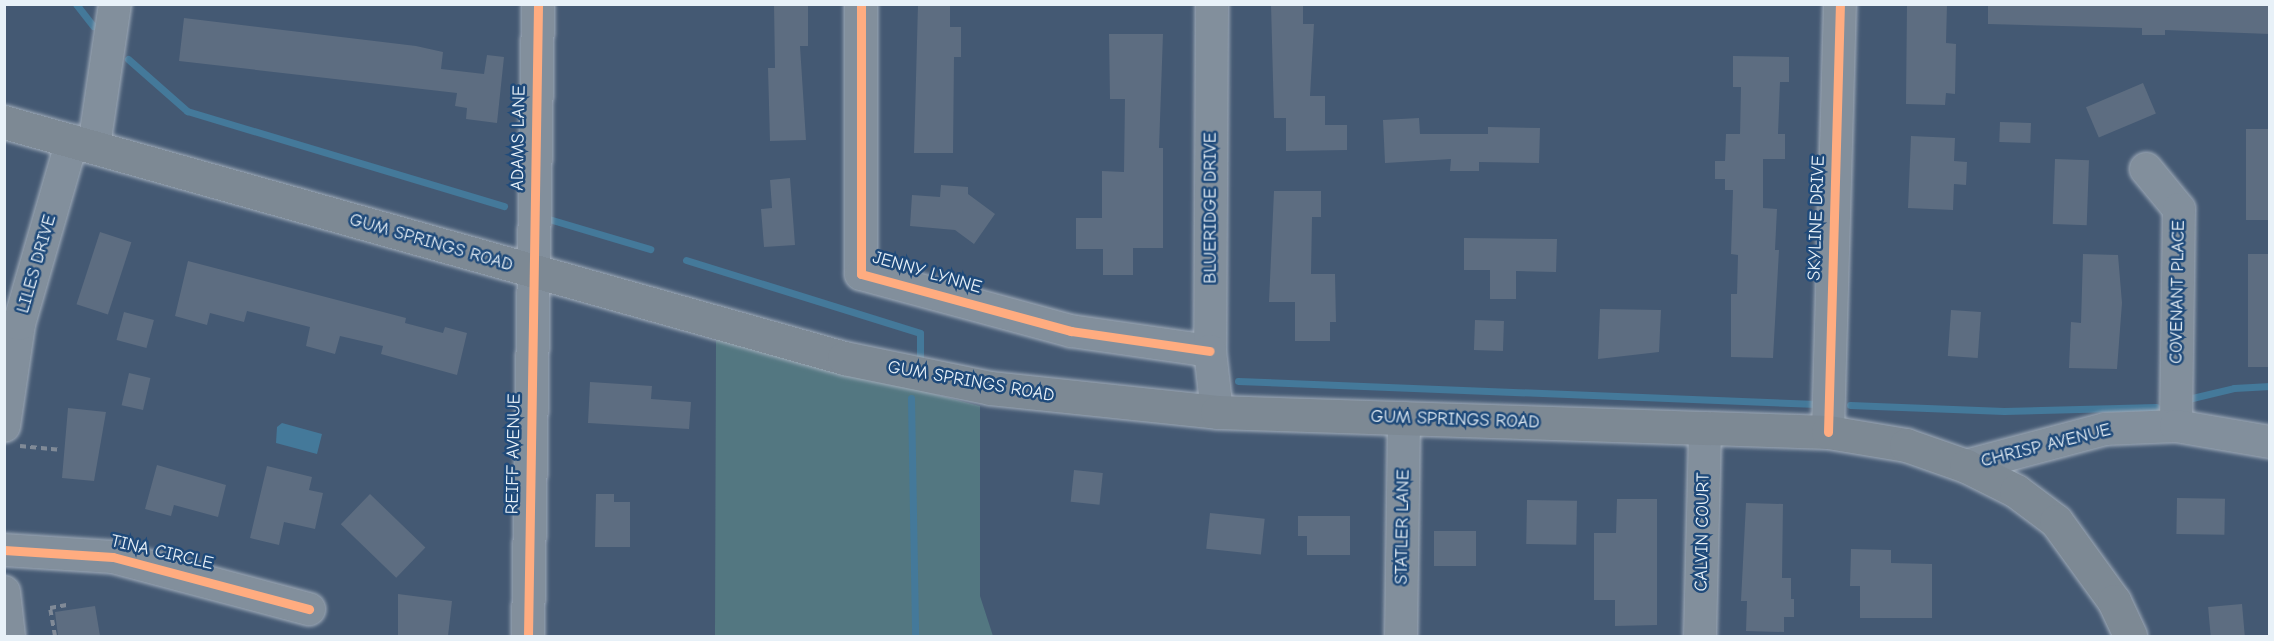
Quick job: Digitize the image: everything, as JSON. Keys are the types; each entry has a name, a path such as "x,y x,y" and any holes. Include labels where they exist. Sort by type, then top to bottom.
{"main road":[{"name":"GUM SPRINGS ROAD","path":"4,122 844,358 990,388 1217,412 1828,432 1906,445 1966,466 2016,491 2056,521 2114,601 2130,636"}],"street":[{"name":"LILES DRIVE","path":"10,436 19,324 83,143 115,4"},
{"name":"ADAMS LANE","path":"533,272 538,4"},
{"name":"JENNY LYNNE","path":"861,4 861,274 1071,331 1210,351"},
{"name":"BLUERIDGE DRIVE","path":"1212,4 1210,351 1217,412"},
{"name":"SKYLINE DRIVE","path":"1828,432 1840,4"},
{"name":"COVENANT PLACE","path":"2146,169 2179,209 2176,426"},
{"name":"REIFF AVENUE","path":"528,636 533,272"},
{"name":"STATLER LANE","path":"1401,636 1404,418"},
{"name":"CHRISP AVENUE","path":"1966,466 2105,429 2176,426 2270,442"},
{"name":"CALVIN COURT","path":"1700,636 1705,428"},
{"name":"TINA CIRCLE","path":"4,550 113,557 309,609"},
{"path":"4,592 9,636"}],"path":[{"path":"10,436 62,450"},
{"path":"55,636 50,608 67,605"}],"green space":[{"path":"716,337 980,406 980,596 993,636 715,636"}],"water":[{"path":"282,423 322,434 317,454 276,443 277,427"}],"building":[{"path":"774,4 808,4 808,46 800,46 806,140 770,141 768,68 775,68"},
{"path":"918,4 950,4 950,27 961,27 961,57 954,57 953,153 914,153"},
{"path":"1271,4 1303,4 1303,24 1314,24 1310,96 1325,96 1325,125 1347,125 1347,150 1286,151 1286,118 1274,118"},
{"path":"1907,4 1947,4 1946,43 1956,44 1955,94 1946,93 1945,105 1906,104"},
{"path":"1988,4 2270,4 2270,34 2165,30 2165,35 2142,35 2142,28 1988,24"},
{"path":"184,18 416,46 443,52 441,69 484,74 487,55 504,57 497,123 466,119 467,108 455,106 457,93 179,61"},
{"path":"1109,34 1163,34 1159,148 1163,148 1163,248 1133,248 1133,275 1103,275 1103,249 1076,249 1076,218 1102,218 1102,171 1124,172 1125,99 1110,99"},
{"path":"1733,56 1789,57 1789,82 1780,82 1778,134 1785,134 1785,159 1763,159 1763,208 1777,209 1775,250 1779,250 1773,358 1731,357 1731,294 1737,294 1738,255 1731,254 1733,190 1725,190 1725,179 1715,179 1715,161 1725,161 1726,134 1740,134 1741,87 1733,87"},
{"path":"2143,83 2156,113 2099,138 2086,107"},
{"path":"1419,118 1420,134 1488,134 1488,127 1540,128 1539,163 1479,162 1479,171 1450,171 1451,159 1385,163 1383,120"},
{"path":"2000,122 2031,123 2030,143 1999,142"},
{"path":"2246,129 2270,129 2270,220 2246,220"},
{"path":"1911,136 1955,138 1954,161 1967,162 1966,185 1954,184 1953,210 1908,208"},
{"path":"2055,159 2089,160 2087,225 2053,224"},
{"path":"790,178 795,245 764,247 761,209 772,208 770,180"},
{"path":"941,185 968,187 968,194 995,214 974,244 955,230 910,226 912,195 940,197"},
{"path":"1274,191 1321,191 1321,217 1312,217 1311,274 1335,274 1336,322 1330,322 1330,341 1295,341 1295,302 1269,302"},
{"path":"100,232 131,242 108,314 77,304"},
{"path":"1464,238 1557,239 1556,272 1516,271 1516,299 1490,299 1490,270 1464,270"},
{"path":"2083,254 2118,255 2122,303 2117,369 2069,368 2071,322 2081,323"},
{"path":"2248,254 2270,254 2270,367 2248,367"},
{"path":"188,261 406,318 405,323 443,333 445,327 467,333 457,375 381,354 383,346 340,336 335,354 306,346 310,327 247,311 244,322 210,313 207,325 175,316"},
{"path":"1600,309 1661,310 1659,352 1598,359"},
{"path":"1951,310 1981,312 1978,358 1948,356"},
{"path":"124,312 154,320 146,348 116,340"},
{"path":"1475,320 1504,321 1503,351 1474,350"},
{"path":"129,373 150,378 143,410 122,405"},
{"path":"590,382 652,386 651,399 691,402 689,429 588,423"},
{"path":"68,408 106,412 94,481 62,478"},
{"path":"157,465 226,485 218,517 174,505 171,516 145,509"},
{"path":"267,466 312,477 309,490 323,493 315,529 284,522 279,545 250,538"},
{"path":"1074,470 1103,473 1099,505 1071,502"},
{"path":"370,494 425,547 396,578 341,524"},
{"path":"596,494 614,494 614,502 630,502 630,547 595,547"},
{"path":"2177,498 2225,499 2224,535 2176,534"},
{"path":"1617,499 1657,499 1657,625 1615,626 1615,600 1594,600 1594,533 1616,533"},
{"path":"1527,500 1577,501 1576,545 1526,544"},
{"path":"1746,503 1783,504 1782,578 1791,578 1791,599 1794,599 1794,617 1784,617 1784,632 1746,631 1747,601 1741,601"},
{"path":"1210,513 1265,519 1261,555 1206,549"},
{"path":"1298,516 1350,516 1350,555 1307,555 1307,536 1298,536"},
{"path":"1434,531 1476,531 1476,566 1434,566"},
{"path":"1851,549 1891,550 1891,563 1932,564 1932,618 1860,618 1860,586 1850,586"},
{"path":"398,594 452,601 448,636 398,636"},
{"path":"2242,604 2245,636 2211,636 2208,607"},
{"path":"95,606 100,636 58,636 55,612"}],"waterway":[{"path":"76,4 93,26"},
{"path":"128,59 187,111 504,206"},
{"path":"542,217 650,249"},
{"path":"686,260 920,333 920,359"},
{"path":"1238,381 1817,404"},
{"path":"2188,399 2234,388 2270,386"},
{"path":"911,398 915,636"},
{"path":"1850,405 2004,411 2156,407"}],"cycle path":[{"path":"528,636 538,4"},
{"path":"861,4 861,274 1071,331 1210,351"},
{"path":"1828,432 1840,4"},
{"path":"4,550 113,557 309,609"}]}
